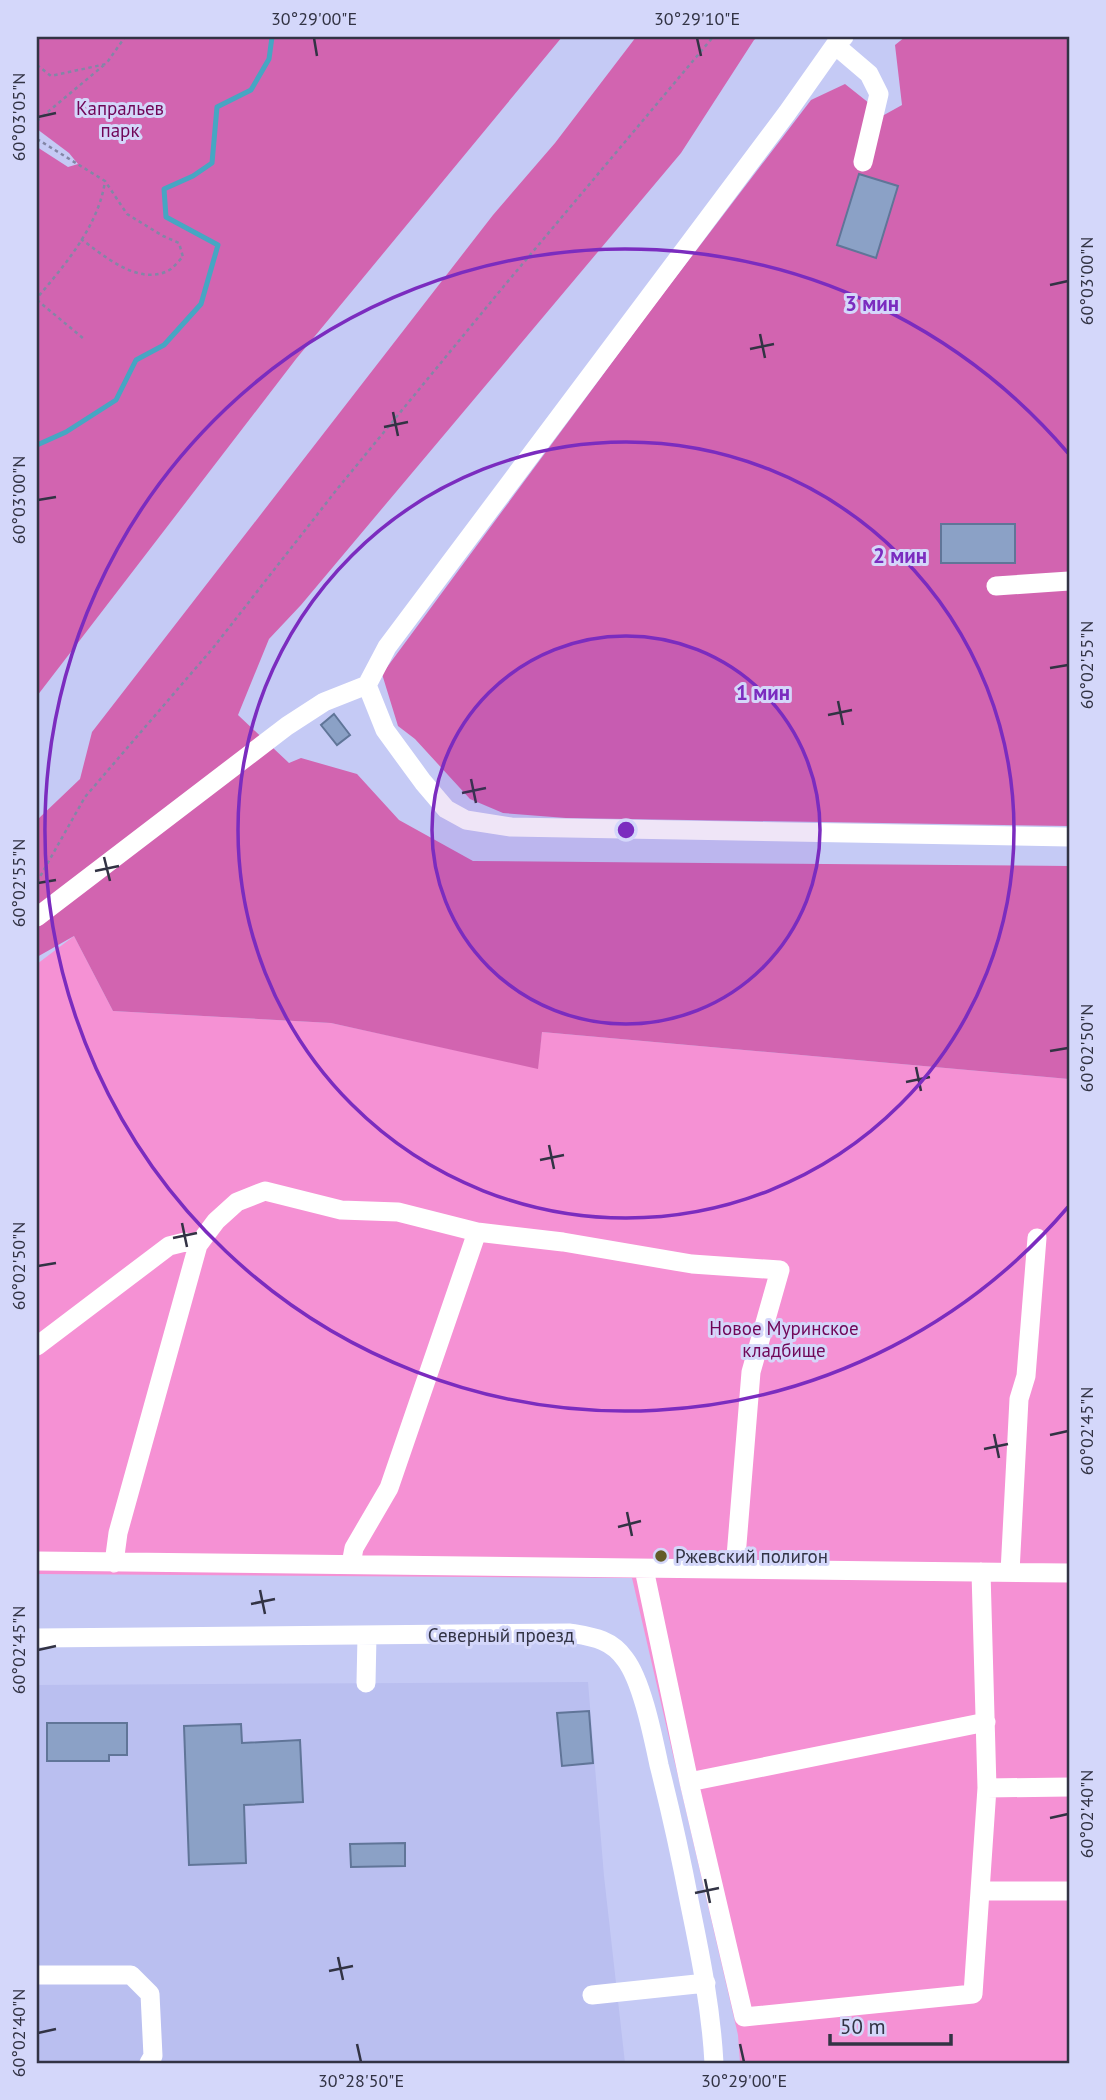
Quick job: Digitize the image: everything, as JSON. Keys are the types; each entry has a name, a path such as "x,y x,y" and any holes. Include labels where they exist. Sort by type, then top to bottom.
{"street":[{"path":"37,917 287,726 324,702 367,685 387,647 839,41 869,74 879,94 863,162"},
{"path":"996,586 1069,581"},
{"path":"367,685 385,730 423,782 446,809 466,820 511,827 1069,837"},
{"path":"114,1563 118,1533 198,1245 216,1221 237,1202 265,1191 341,1210 397,1212 477,1232 563,1242 692,1264 780,1270 751,1372 735,1569"},
{"path":"351,1564 354,1548 389,1488 477,1232"},
{"path":"1010,1572 1019,1399 1026,1376 1037,1237"},
{"path":"37,1346 169,1246 185,1242 198,1245"},
{"path":"37,1561 1069,1573"},
{"path":"644,1569 744,2017 973,1994 987,1788 981,1572"},
{"name":"Северный проезд","path":"37,1638 570,1633 604,1639 616,1647 627,1661 635,1676 649,1723 672,1816 706,1983 714,2063"},
{"path":"366,1683 367,1636"},
{"path":"690,1783 986,1722"},
{"path":"987,1788 1069,1787"},
{"path":"980,1891 1069,1891"},
{"path":"37,1975 131,1975 150,1994 152,2056 149,2063"},
{"path":"593,1994 706,1983"}],"path":[{"path":"37,121 106,64 125,37"},
{"path":"37,882 85,797 213,648 338,488 486,307 713,37"},
{"path":"37,65 51,76 106,64"},
{"path":"37,139 105,181 127,214 179,243 183,257 171,268 157,274 137,274 101,255 81,239"},
{"path":"84,339 37,299 65,265 81,239 102,201 105,181"}],"shaded area":[{"path":"588,1682 604,1876 625,2063 37,2063 38,1685"}],"green space":[{"name":"Капральев парк","path":"37,37 562,37 296,359 37,696 37,147 68,167 78,164 69,153 37,129"},
{"path":"636,37 758,37 681,153 301,605 269,639 238,715 289,763 301,758 357,774 399,820 473,861 1069,866 1069,1079 542,1032 538,1069 331,1023 113,1011 74,936 37,957 37,820 80,779 92,732 493,215 555,143"},
{"path":"905,37 1069,37 1069,826 566,818 503,813 470,799 415,739 398,726 382,674 650,311 811,100 845,84 884,115 902,105 895,45"},
{"name":"Новое Муринское кладбище","path":"74,936 113,1011 331,1023 537,1068 542,1032 1069,1079 1069,2063 740,2063 738,2035 632,1578 37,1574 37,964"}],"building":[{"path":"859,174 898,186 876,258 837,245"},
{"path":"941,524 1015,524 1015,563 941,563"},
{"path":"334,714 350,735 337,745 321,725"},
{"path":"589,1711 593,1763 562,1766 557,1713"},
{"path":"47,1723 127,1723 127,1755 109,1755 109,1761 47,1761"},
{"path":"241,1724 242,1743 300,1740 303,1802 244,1805 246,1863 189,1865 184,1726"},
{"path":"405,1843 405,1866 351,1867 350,1844"}],"waterway":[{"path":"37,445 66,432 116,400 136,360 164,345 201,304 218,245 166,217 164,189 193,176 212,163 217,107 251,90 269,59 272,37"}],"place":[{"name":"Ржевский полигон","path":"661,1556"}]}
